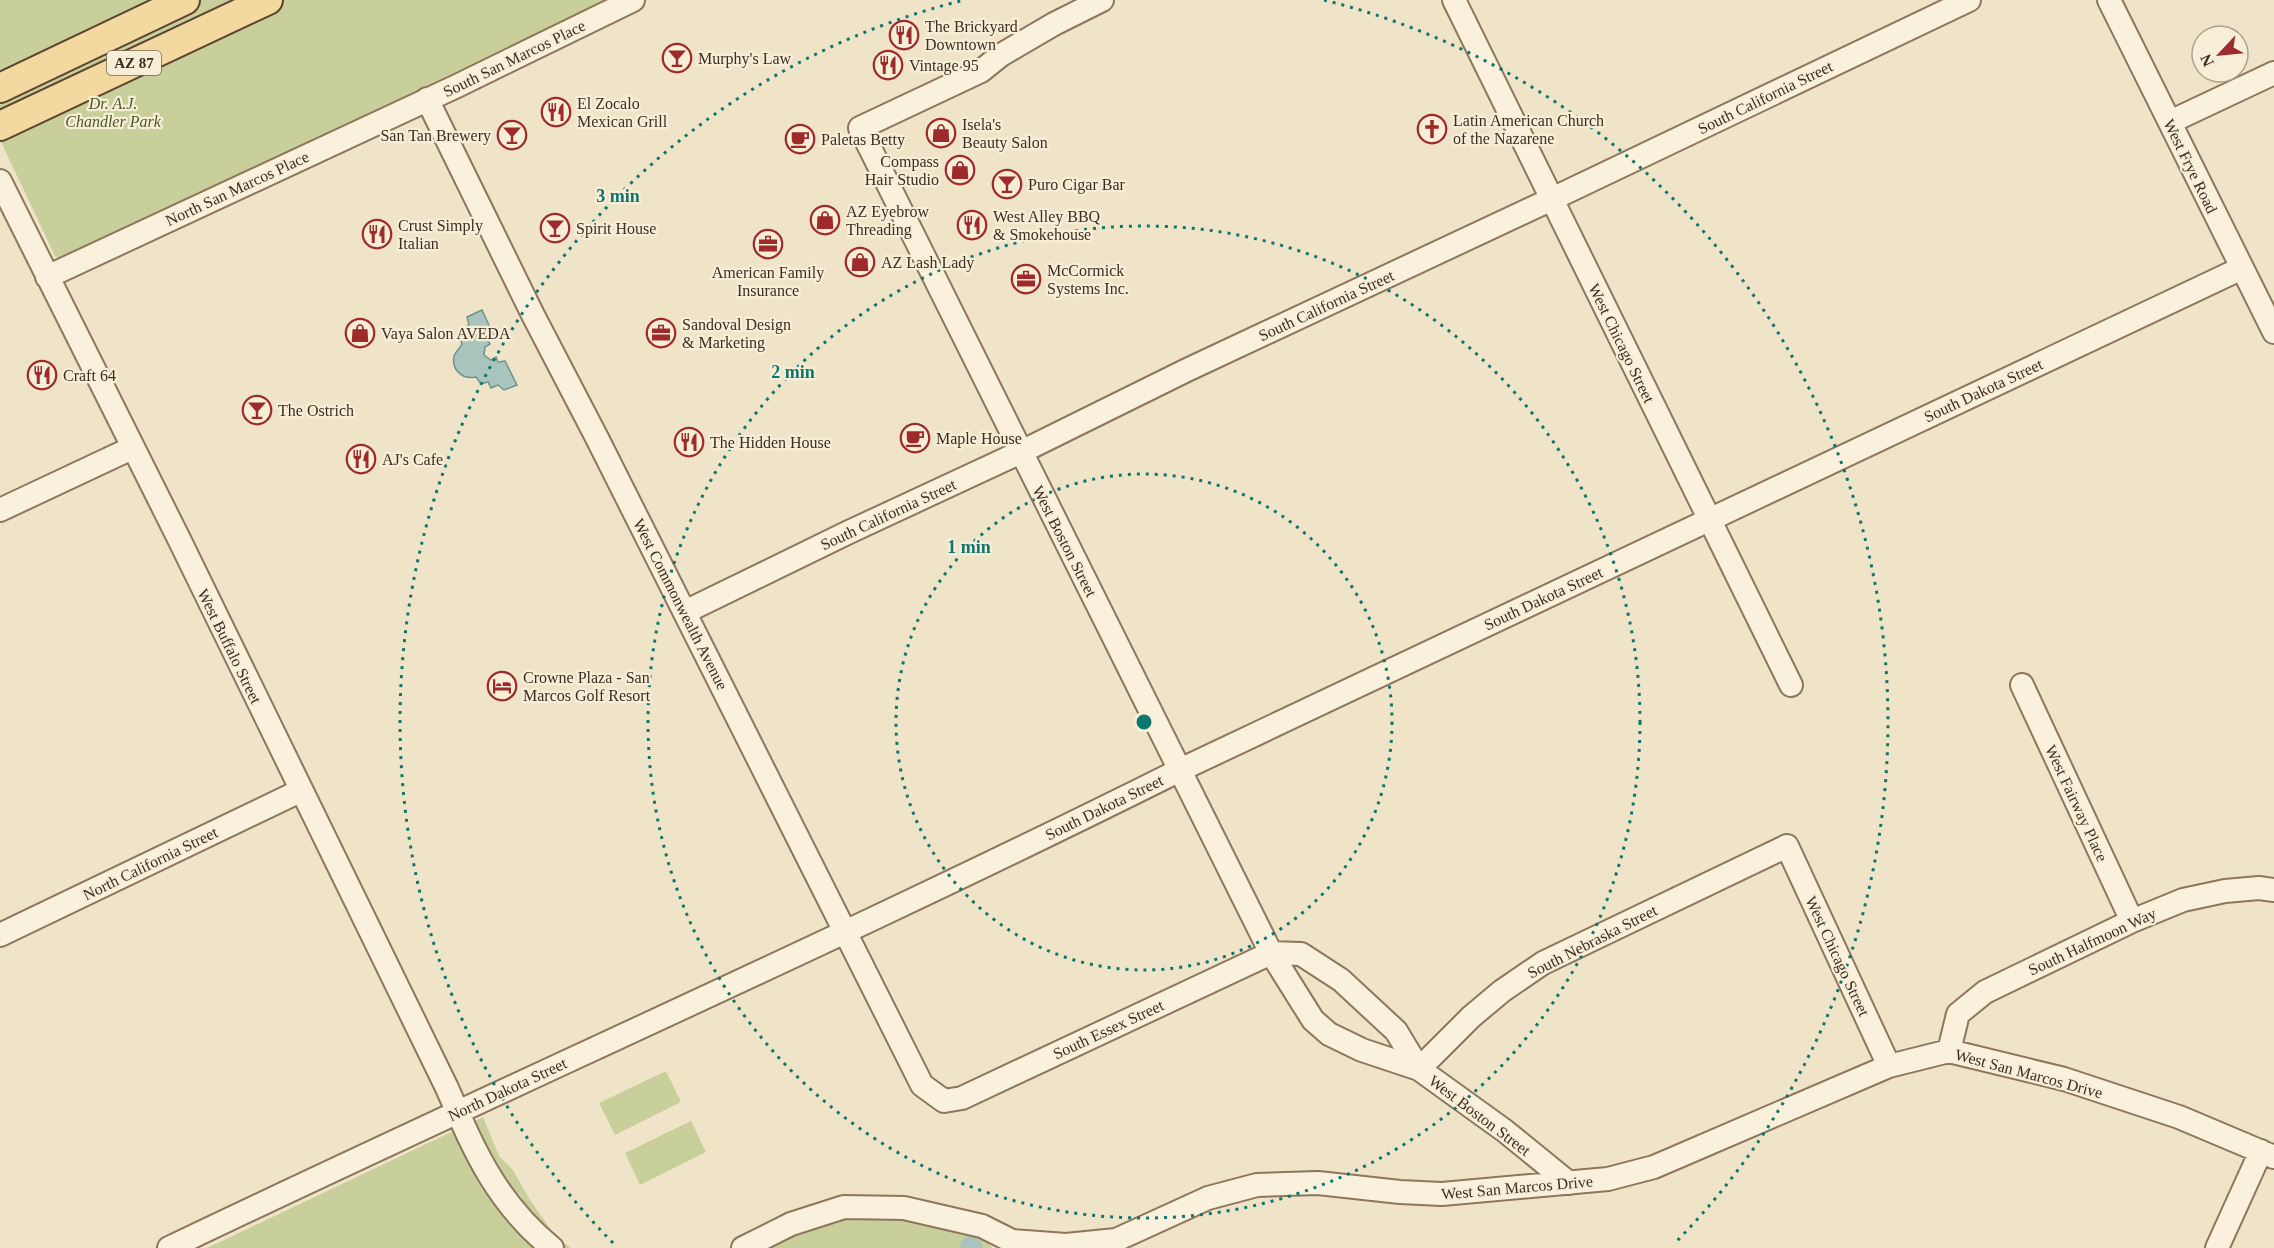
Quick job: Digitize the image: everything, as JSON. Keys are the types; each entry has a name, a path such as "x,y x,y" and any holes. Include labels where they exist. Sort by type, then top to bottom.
{"main road":[{"name":"AZ 87","path":"0,88 185,0"},
{"name":"AZ 87","path":"0,126 268,0"}],"street":[{"name":"South San Marcos Place","path":"427,99 633,0"},
{"name":"West Boston Street","path":"1102,0 1054,24 981,71 860,128 1270,952 1314,1020 1329,1034 1362,1050 1419,1070 1505,1131 1569,1183"},
{"name":"West Chicago Street","path":"1454,0 1791,685"},
{"name":"South California Street","path":"685,612 1187,370 1969,0"},
{"name":"West Frye Road","path":"2109,0 2274,332"},
{"path":"2170,122 2274,73"},
{"name":"North San Marcos Place","path":"47,277 427,99"},
{"name":"West Commonwealth Avenue","path":"427,99 533,315 922,1085 944,1101"},
{"name":"West Buffalo Street","path":"0,181 179,539 458,1112"},
{"name":"South Dakota Street","path":"846,931 1180,770 2242,268"},
{"path":"0,510 132,448"},
{"name":"West Fairway Place","path":"2022,685 2132,921"},
{"name":"North California Street","path":"0,935 300,791"},
{"name":"West Chicago Street","path":"1787,846 1888,1066"},
{"name":"South Nebraska Street","path":"1419,1070 1471,1017 1502,991 1543,963 1787,846"},
{"name":"South Halfmoon Way","path":"1948,1052 1958,1014 1985,992 2132,921 2182,900 2225,891 2259,888 2274,890"},
{"name":"North Dakota Street","path":"169,1248 846,931"},
{"name":"West Boston Street","path":"1270,952 1301,954 1341,980 1396,1031 1419,1070"},
{"name":"South Essex Street","path":"944,1101 962,1098 1270,952"},
{"name":"West San Marcos Drive","path":"743,1248 791,1224 844,1207 904,1208 982,1226 1012,1241 1066,1245 1116,1240 1208,1198 1257,1185 1318,1182 1400,1192 1442,1194 1608,1179 1654,1167 1888,1066 1948,1052 2064,1079 2179,1117 2267,1154"},
{"path":"458,1112 481,1164 502,1198 529,1229 552,1248"},
{"path":"2217,1248 2267,1154"}],"green space":[{"name":"Dr. A.J. Chandler Park","path":"0,0 609,0 60,259 55,256 0,140"},
{"path":"666,1071 681,1102 615,1135 599,1103"},
{"path":"483,1117 499,1156 513,1170 530,1200 556,1237 571,1248 207,1248"},
{"path":"691,1121 706,1152 640,1185 625,1153"},
{"path":"844,1207 982,1226 992,1248 743,1248"}],"water":[{"path":"482,310 493,334 487,339 490,344 485,347 484,355 491,360 496,357 498,362 505,361 517,385 504,390 498,385 491,388 488,382 481,384 476,377 471,378 459,373 454,366 454,356 462,344 460,339 465,336 464,328 469,325 467,317"}],"place":[{"name":"The Brickyard Downtown","path":"904,35"},
{"name":"Murphy's Law","path":"677,58"},
{"name":"Vintage 95","path":"888,65"},
{"name":"El Zocalo Mexican Grill","path":"556,112"},
{"name":"Latin American Church of the Nazarene","path":"1432,129"},
{"name":"Isela's Beauty Salon","path":"941,133"},
{"name":"San Tan Brewery","path":"512,135"},
{"name":"Paletas Betty","path":"800,139"},
{"name":"Compass Hair Studio","path":"960,170"},
{"name":"Puro Cigar Bar","path":"1007,184"},
{"name":"AZ Eyebrow Threading","path":"825,220"},
{"name":"West Alley BBQ & Smokehouse","path":"972,225"},
{"name":"Spirit House","path":"555,228"},
{"name":"Crust Simply Italian","path":"377,234"},
{"name":"American Family Insurance","path":"768,244"},
{"name":"AZ Lash Lady","path":"860,262"},
{"name":"McCormick Systems Inc.","path":"1026,279"},
{"name":"Vaya Salon AVEDA","path":"360,333"},
{"name":"Sandoval Design & Marketing","path":"661,333"},
{"name":"Craft 64","path":"42,375"},
{"name":"The Ostrich","path":"257,410"},
{"name":"Maple House","path":"915,438"},
{"name":"The Hidden House","path":"689,442"},
{"name":"AJ's Cafe","path":"361,459"},
{"name":"Crowne Plaza - San Marcos Golf Resort","path":"502,686"}]}
